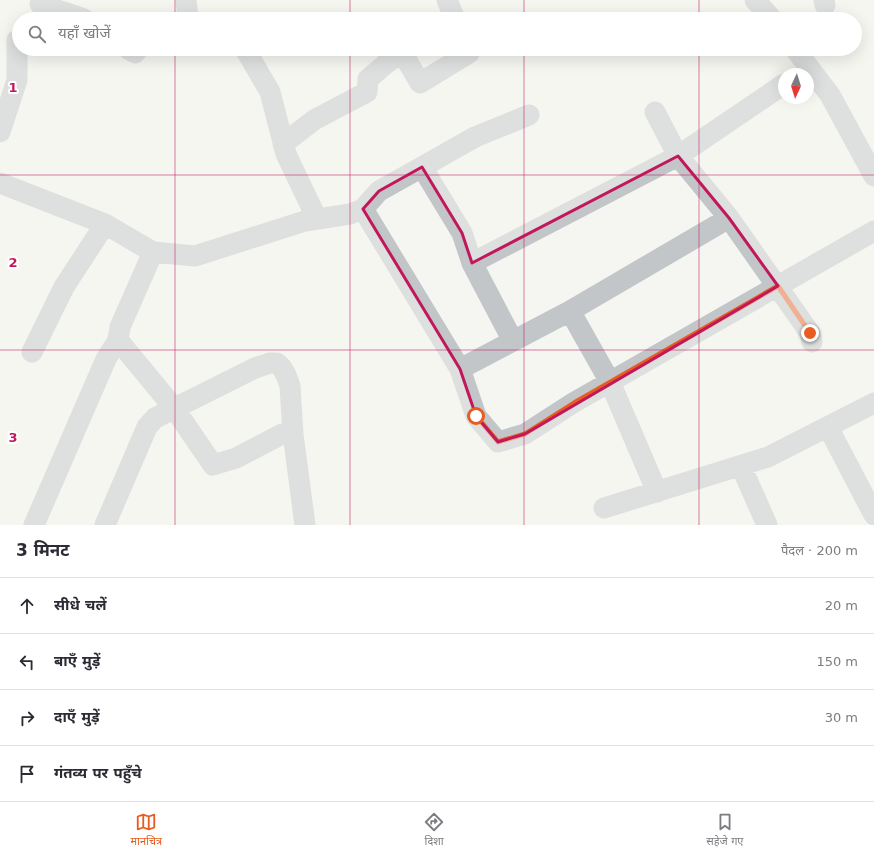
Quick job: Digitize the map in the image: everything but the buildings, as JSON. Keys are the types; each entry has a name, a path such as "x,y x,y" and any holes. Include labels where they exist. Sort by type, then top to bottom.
{"street":[{"path":"186,0 187,12"},
{"path":"446,0 451,12"},
{"path":"755,0 766,12"},
{"path":"38,8 55,12"},
{"path":"0,132 17,80 14,56"},
{"path":"249,56 270,92 286,154 317,219"},
{"path":"283,144 314,120 367,92 368,79 397,56"},
{"path":"407,56 420,83 463,56"},
{"path":"798,56 802,68"},
{"path":"814,80 830,95 869,155 874,176"},
{"path":"472,262 678,156 778,88"},
{"path":"654,112 678,156 729,218 778,286 810,333 812,342"},
{"path":"0,183 106,224 154,252 196,256 305,221 350,214 363,209 379,191 475,137 529,115"},
{"path":"422,167 462,233 472,262 513,341"},
{"path":"363,209 460,369 476,416 498,442 525,434 574,403 874,230"},
{"path":"460,369 570,311 729,218"},
{"path":"32,352 64,287 106,224"},
{"path":"34,525 106,359 118,340 120,327 154,252"},
{"path":"570,311 610,382 657,492"},
{"path":"118,340 174,408 213,465 236,458 282,434 293,434"},
{"path":"105,525 147,427 155,418 255,368 270,363 277,363 282,368 290,386 293,434 305,525"},
{"path":"604,508 768,458 874,403"},
{"path":"828,427 874,515"},
{"path":"741,466 766,525"}],"highlighted area":[{"path":"678,156 729,218 778,286 525,434 498,442 476,416 460,369 363,209 379,191 422,167 462,233 472,263"}],"route":[{"path":"476,416 498,442 525,434 574,403 778,286 810,333"}]}
